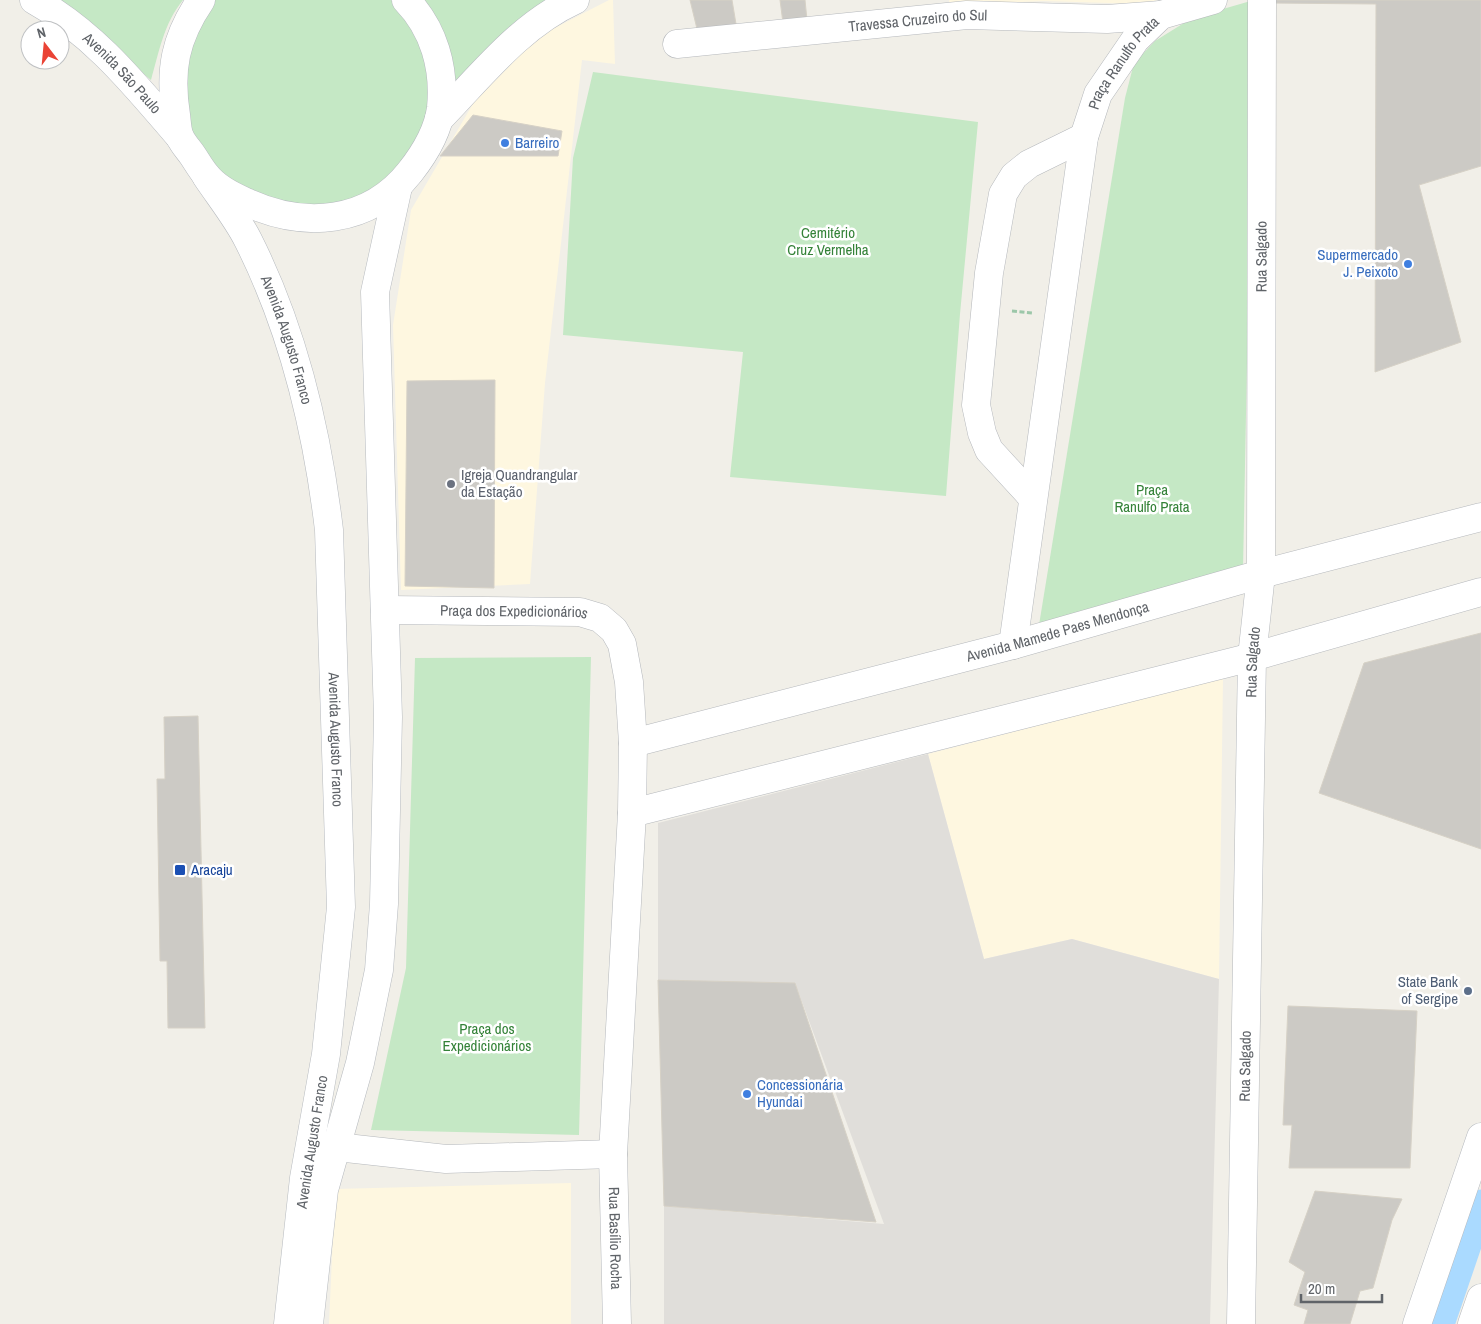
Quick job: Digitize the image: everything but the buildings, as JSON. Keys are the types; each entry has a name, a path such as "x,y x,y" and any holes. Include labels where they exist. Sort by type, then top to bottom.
{"street":[{"name":"Avenida São Paulo","path":"34,0 99,46 180,137 206,176"},
{"path":"180,137 174,103 173,62 187,23 201,0"},
{"path":"206,176 232,196 282,216 305,219 328,218 351,213 372,204 398,187 424,154 439,119 443,90 440,62 431,35 416,11 406,0"},
{"path":"439,119 522,34 560,7 575,0"},
{"name":"Praça Ranulfo Prata","path":"1013,645 1084,137 1098,94 1113,69 1135,40 1161,16 1213,0"},
{"name":"Rua Salgado","path":"1241,1324 1252,657 1261,574 1262,0"},
{"name":"Travessa Cruzeiro do Sul","path":"677,44 967,15 1107,19 1161,16"},
{"path":"1033,498 989,450 982,433 976,405 990,273 1003,194 1014,176 1028,164 1084,137"},
{"name":"Avenida Augusto Franco","path":"206,176 247,238 276,303 296,360 307,396 321,472 329,530 341,907 326,1054 304,1178 288,1324"},
{"name":"Avenida Augusto Franco","path":"309,1324 324,1190 360,1063 379,970 384,904 388,717 375,292 398,187"},
{"name":"Avenida Mamede Paes Mendonça","path":"633,743 1013,645 1261,574 1481,517"},
{"path":"632,813 1252,657 1481,592"},
{"name":"Praça dos Expedicionários","path":"385,610 580,612 600,618 614,630 622,644 629,682 633,743 632,813 613,1154"},
{"path":"1417,1324 1481,1137"},
{"path":"337,1147 446,1159 613,1154"},
{"name":"Rua Basílio Rocha","path":"613,1154 616,1324"},
{"path":"1472,1324 1481,1298"}],"path":[{"path":"987,308 1058,316"}],"shaded area":[{"path":"609,0 613,0 615,64 582,60 545,383 530,584 401,590 393,325 411,210 474,102 539,36"},
{"path":"949,0 1157,0 1142,4 1043,1 949,5"},
{"path":"1223,678 1219,979 1072,939 984,959 928,754"},
{"path":"928,754 984,959 1072,939 1219,979 1210,1324 664,1324 664,1206 884,1224 795,983 658,980 658,823"},
{"path":"571,1183 571,1324 329,1324 335,1189"}],"green space":[{"path":"54,0 183,0 176,9 167,28 151,80"},
{"path":"213,0 391,0 405,15 424,48 430,66 429,113 421,136 398,173 354,202 306,207 266,200 232,185 195,144 183,100 189,45"},
{"path":"420,0 554,0 449,88"},
{"name":"Praça Ranulfo Prata","path":"1254,0 1243,570 1039,625 1125,98 1134,63 1155,41 1192,18"},
{"name":"Cemitério Cruz Vermelha","path":"593,72 978,122 960,314 946,496 730,477 743,352 563,335 573,158"},
{"name":"Praça dos Expedicionários","path":"591,657 579,1135 371,1130 406,968 415,658"}],"waterway":[{"path":"1440,1324 1481,1204"}],"place":[{"name":"Barreiro","path":"505,143"},
{"name":"Supermercado J. Peixoto","path":"1408,264"},
{"name":"Igreja Quandrangular da Estação","path":"451,484"},
{"name":"Aracaju","path":"180,870"},
{"name":"State Bank of Sergipe","path":"1468,991"},
{"name":"Concessionária Hyundai","path":"747,1094"}]}
